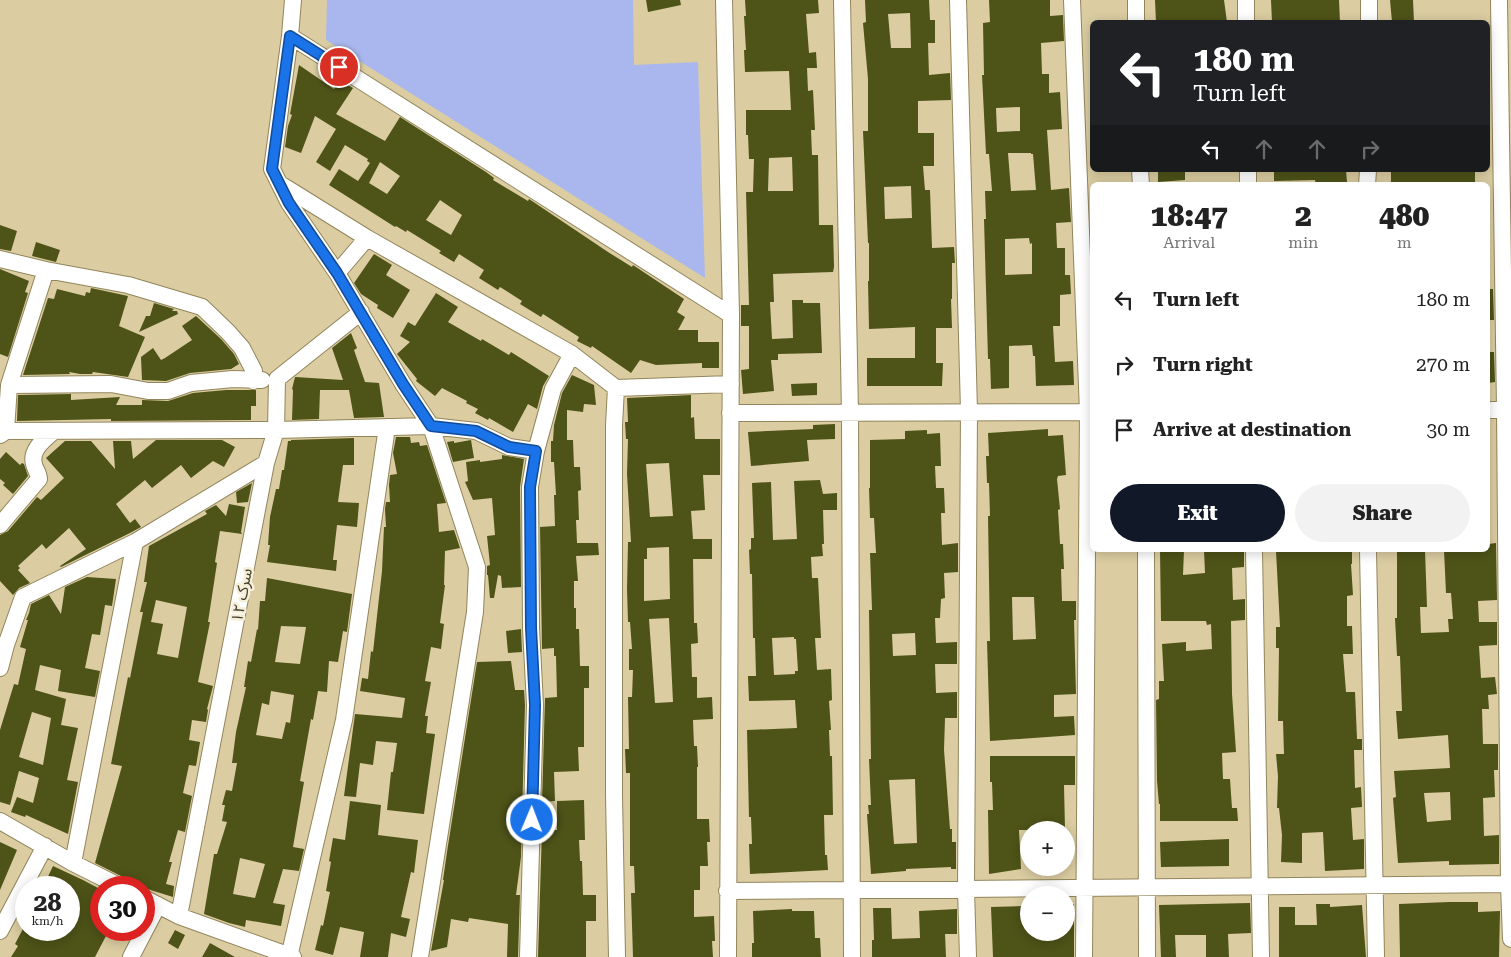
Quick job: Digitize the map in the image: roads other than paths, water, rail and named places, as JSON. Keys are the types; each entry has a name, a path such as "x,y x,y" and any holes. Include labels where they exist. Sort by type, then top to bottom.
{"street":[{"path":"293,0 272,169 289,203 337,273 403,384 431,426 477,567 475,612 420,957"},
{"path":"724,0 731,315 728,957"},
{"path":"842,0 850,413 852,957"},
{"path":"958,0 969,411 966,889 968,957"},
{"path":"1072,0 1090,412 1084,957"},
{"path":"1136,0 1136,20"},
{"path":"1246,0 1246,20"},
{"path":"1369,0 1369,20"},
{"path":"1499,0 1508,409 1511,939"},
{"path":"290,36 731,315"},
{"path":"279,183 367,238 572,354 616,388 731,384"},
{"path":"337,273 367,238"},
{"path":"0,259 46,270 128,285 202,307 242,348 254,371 253,380"},
{"path":"46,270 9,385 3,433 431,426 476,431 509,447 536,451"},
{"path":"9,385 111,384 168,391 192,383 233,379 277,379 361,312"},
{"path":"528,957 535,705 531,628 530,487 536,451 553,389 572,354"},
{"name":"سرک ۱۲","path":"179,916 266,463 276,430 277,379"},
{"path":"616,388 614,425 614,766 617,957"},
{"path":"1490,410 1508,409"},
{"path":"730,413 1090,412"},
{"path":"155,903 179,916 290,957 344,720 387,427"},
{"path":"0,525 39,480 33,459 35,449 54,431"},
{"path":"0,668 3,644 24,596 135,542 266,463"},
{"path":"73,864 135,542"},
{"path":"1146,552 1147,957"},
{"path":"1254,552 1261,957"},
{"path":"1368,552 1376,957"},
{"path":"0,821 73,864 98,876"},
{"path":"0,931 45,846"},
{"path":"727,891 1510,884"},
{"path":"131,957 137,941"}]}
